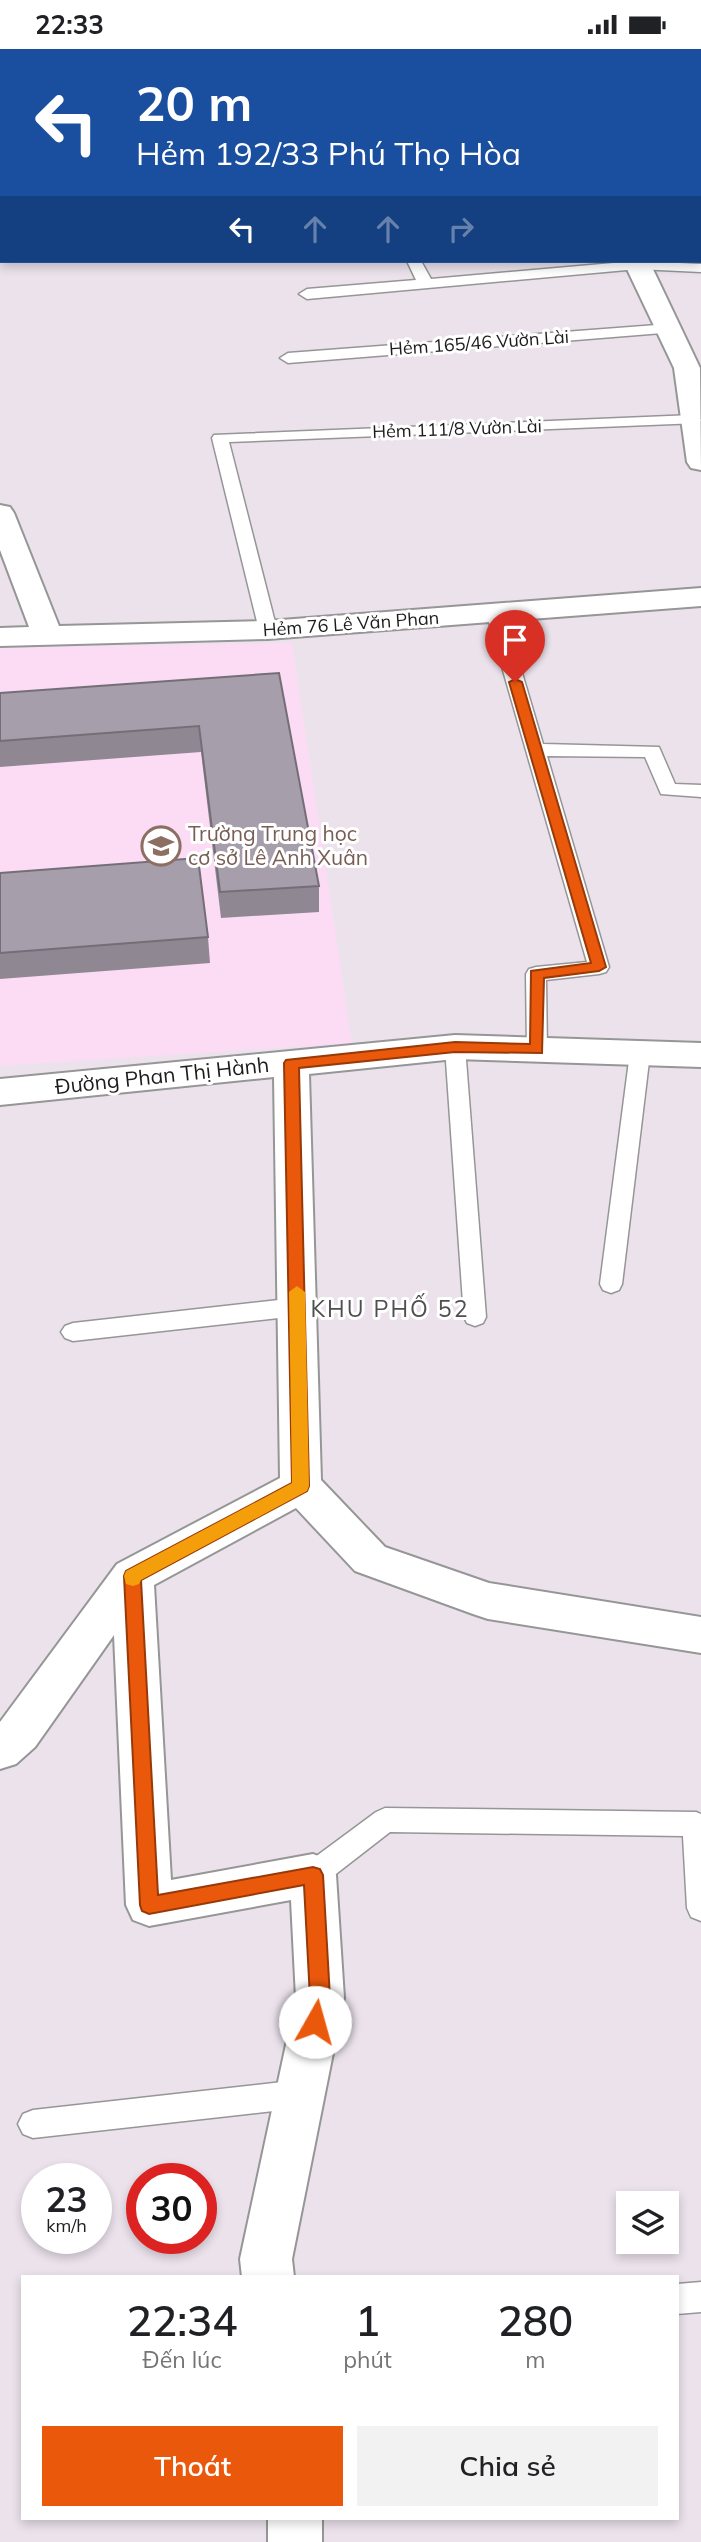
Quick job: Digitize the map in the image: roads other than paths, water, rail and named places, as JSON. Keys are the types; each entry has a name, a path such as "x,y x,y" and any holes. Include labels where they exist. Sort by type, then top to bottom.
{"street":[{"path":"637,263 670,329 694,369 693,420 701,462"},
{"path":"0,513 48,636"},
{"name":"Hẻm 76 Lê Văn Phan","path":"0,638 268,630 496,615 701,597"},
{"name":"Đường Phan Thị Hành","path":"0,1092 455,1047 701,1055"},
{"path":"291,1063 301,1486 370,1559 488,1601 701,1635"},
{"path":"0,1750 19,1733 132,1576 301,1486"},
{"path":"132,1576 149,1905 313,1875 320,1998 266,2259 268,2275"},
{"path":"295,2520 295,2542"}],"lane":[{"path":"415,263 426,284"},
{"path":"307,294 637,263 701,268"},
{"name":"Hẻm 165/46 Vườn Lài","path":"288,358 670,329"},
{"name":"Hẻm 111/8 Vườn Lài","path":"220,438 693,420"},
{"path":"220,438 268,630"},
{"path":"496,615 599,967 536,974 537,1050"},
{"path":"535,750 652,751 668,790 701,791"},
{"path":"455,1047 475,1317"},
{"path":"611,1284 640,1053"},
{"path":"73,1332 297,1307"},
{"path":"313,1875 385,1820 696,1824 701,1908"},
{"path":"33,2124 300,2094"},
{"path":"679,2299 701,2297"}],"place":[{"name":"Trường Trung học cơ sở Lê Anh Xuân","path":"161,846"}],"district":[{"name":"KHU PHỐ 52","path":"390,1309"}]}
